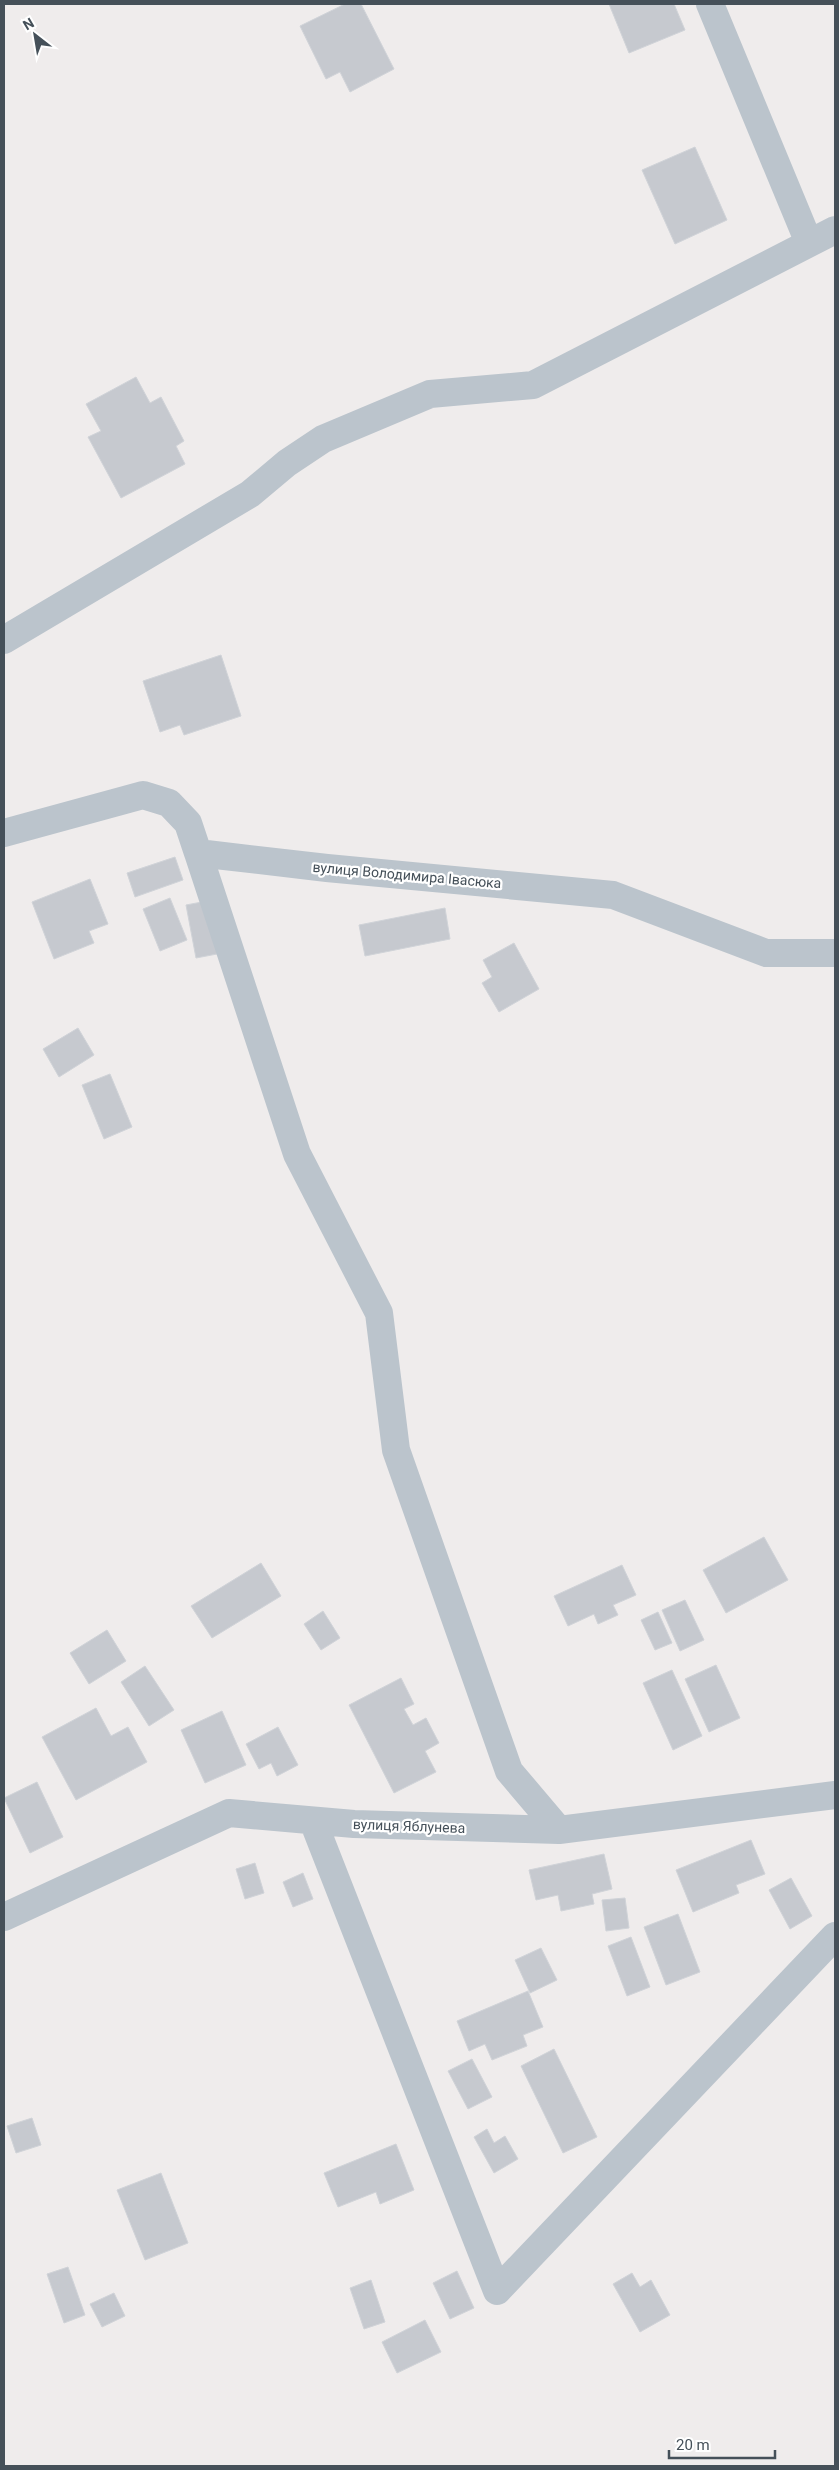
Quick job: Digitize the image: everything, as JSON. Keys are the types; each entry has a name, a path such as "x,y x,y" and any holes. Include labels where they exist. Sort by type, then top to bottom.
{"street":[{"path":"710,4 809,243"},
{"path":"4,640 250,494 287,463 323,439 430,394 533,385 835,230"},
{"path":"4,833 143,796 169,803 188,823 297,1154 379,1313 396,1450 509,1771 560,1830"},
{"name":"вулиця Володимира Івасюка","path":"198,853 328,868 612,895 766,953 835,952"},
{"name":"вулиця Яблунева","path":"4,1917 230,1814 354,1824 560,1830 835,1795"},
{"path":"313,1821 496,2291 835,1936"}],"building":[{"path":"345,4 361,4 394,69 350,92 340,72 326,79 300,26"},
{"path":"609,4 674,4 685,30 629,53"},
{"path":"695,147 727,220 675,244 642,170"},
{"path":"136,377 150,403 161,397 184,441 176,446 185,464 121,498 88,437 101,431 86,404"},
{"path":"221,655 241,716 184,735 180,725 160,732 143,681"},
{"path":"175,857 183,880 135,897 127,873"},
{"path":"90,879 108,924 89,931 94,943 54,959 32,902"},
{"path":"170,898 187,940 160,951 143,909"},
{"path":"207,901 217,954 196,958 186,905"},
{"path":"445,908 450,939 365,956 359,925"},
{"path":"514,943 539,989 499,1012 482,983 492,977 483,960"},
{"path":"78,1028 94,1055 59,1077 43,1049"},
{"path":"110,1074 132,1127 104,1139 82,1085"},
{"path":"764,1537 788,1580 726,1613 703,1570"},
{"path":"261,1563 281,1596 212,1638 191,1606"},
{"path":"622,1565 636,1595 613,1605 618,1615 598,1624 594,1614 568,1626 554,1596"},
{"path":"685,1600 704,1640 680,1651 662,1610"},
{"path":"323,1611 340,1638 321,1650 304,1624"},
{"path":"658,1612 672,1643 655,1650 641,1620"},
{"path":"107,1630 126,1661 89,1684 70,1653"},
{"path":"716,1665 740,1718 709,1732 685,1679"},
{"path":"145,1666 174,1710 149,1726 121,1682"},
{"path":"672,1670 702,1736 673,1750 643,1683"},
{"path":"401,1678 414,1704 404,1709 413,1725 426,1718 439,1743 425,1751 436,1772 394,1793 349,1705"},
{"path":"96,1708 111,1736 128,1727 147,1762 76,1800 42,1737"},
{"path":"222,1711 246,1765 205,1783 181,1730"},
{"path":"278,1727 298,1765 277,1776 271,1763 259,1769 246,1744"},
{"path":"37,1782 63,1837 30,1853 4,1798"},
{"path":"751,1840 765,1874 736,1885 739,1893 693,1912 676,1870"},
{"path":"604,1854 612,1889 592,1894 594,1904 561,1911 558,1895 536,1900 529,1870"},
{"path":"255,1863 264,1893 245,1899 236,1869"},
{"path":"303,1873 313,1899 293,1907 283,1882"},
{"path":"791,1878 812,1916 790,1929 769,1890"},
{"path":"625,1898 629,1928 606,1931 602,1900"},
{"path":"678,1914 700,1972 666,1985 644,1927"},
{"path":"631,1937 650,1987 627,1996 608,1946"},
{"path":"541,1948 557,1980 530,1993 515,1960"},
{"path":"528,1991 543,2027 523,2035 527,2046 492,2060 485,2044 469,2051 457,2021"},
{"path":"554,2049 597,2137 563,2153 521,2066"},
{"path":"472,2059 492,2097 468,2109 448,2071"},
{"path":"32,2118 41,2145 16,2153 7,2126"},
{"path":"487,2129 494,2143 505,2136 518,2159 494,2173 474,2137"},
{"path":"396,2144 414,2190 380,2204 376,2192 338,2207 324,2173"},
{"path":"161,2173 188,2243 145,2260 117,2190"},
{"path":"68,2267 85,2315 64,2323 47,2274"},
{"path":"457,2271 474,2308 450,2319 433,2283"},
{"path":"632,2273 640,2287 651,2280 670,2315 640,2332 613,2284"},
{"path":"371,2280 385,2322 364,2329 350,2288"},
{"path":"114,2293 125,2316 102,2327 90,2304"},
{"path":"425,2320 441,2352 397,2373 382,2342"}]}
